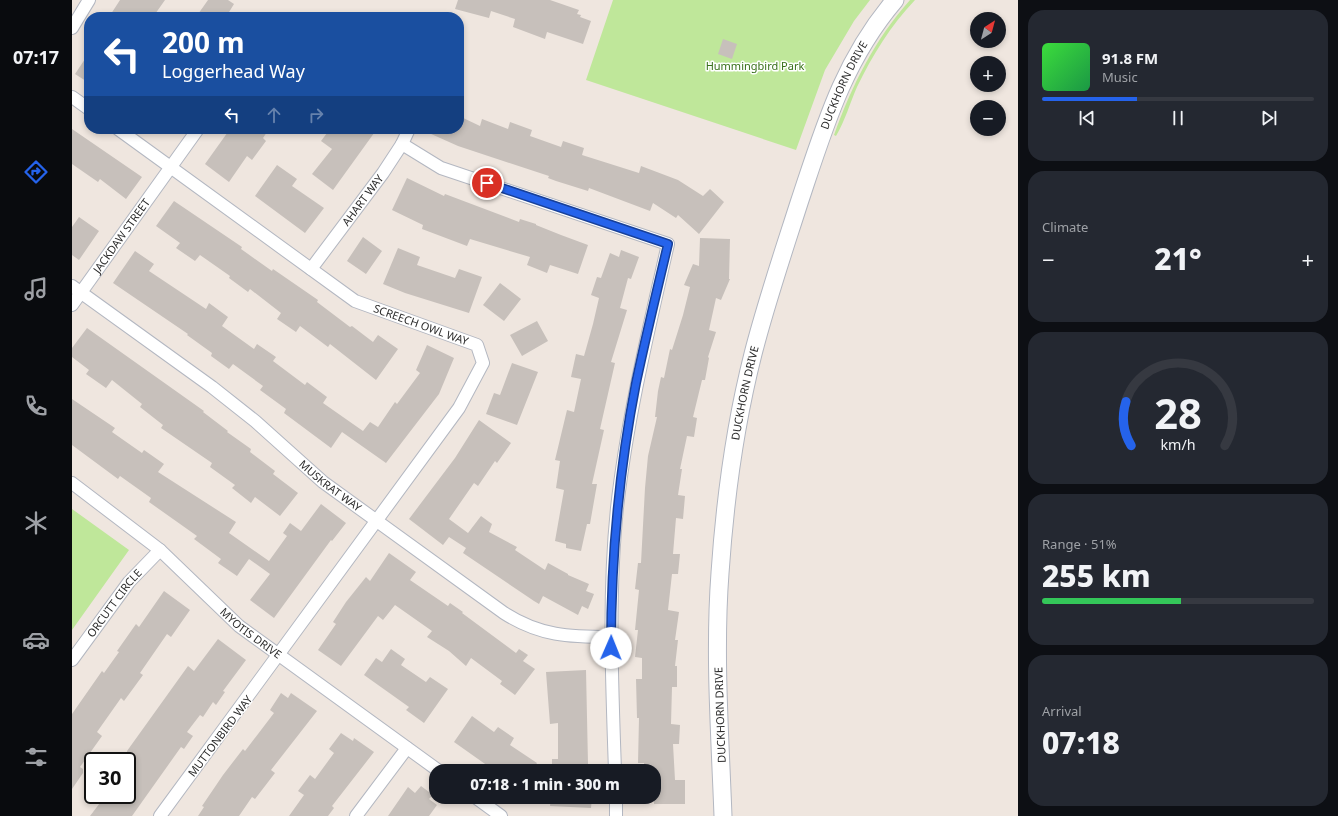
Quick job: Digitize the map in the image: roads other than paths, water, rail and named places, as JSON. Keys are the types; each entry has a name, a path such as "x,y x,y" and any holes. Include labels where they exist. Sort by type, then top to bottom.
{"street":[{"path":"72,28 89,0"},
{"name":"DUCKHORN DRIVE","path":"723,816 718,674 719,589 724,518 739,420 753,354 773,283 831,109 846,73 866,38 895,0"},
{"path":"72,97 84,105"},
{"name":"SCREECH OWL WAY","path":"125,134 355,301 477,345 483,362 459,408 279,655"},
{"name":"JACKDAW STREET","path":"72,305 77,289 194,134"},
{"name":"AHART WAY","path":"311,269 383,172 402,144 407,134"},
{"path":"402,144 441,168 668,244 636,384 623,459 617,510 611,638 615,764"},
{"name":"MUSKRAT WAY","path":"77,289 212,387 255,421 323,482 518,622 554,635 611,638"},
{"name":"MYOTIS DRIVE","path":"72,483 134,528 160,550 239,626 429,764"},
{"name":"ORCUTT CIRCLE","path":"72,660 128,582 160,550"},
{"name":"MUTTONBIRD WAY","path":"160,816 279,655"},
{"path":"356,816 407,748"},
{"path":"485,804 501,816"},
{"path":"616,804 616,816"}],"park label":[{"name":"Hummingbird Park","path":"755,66"}]}
